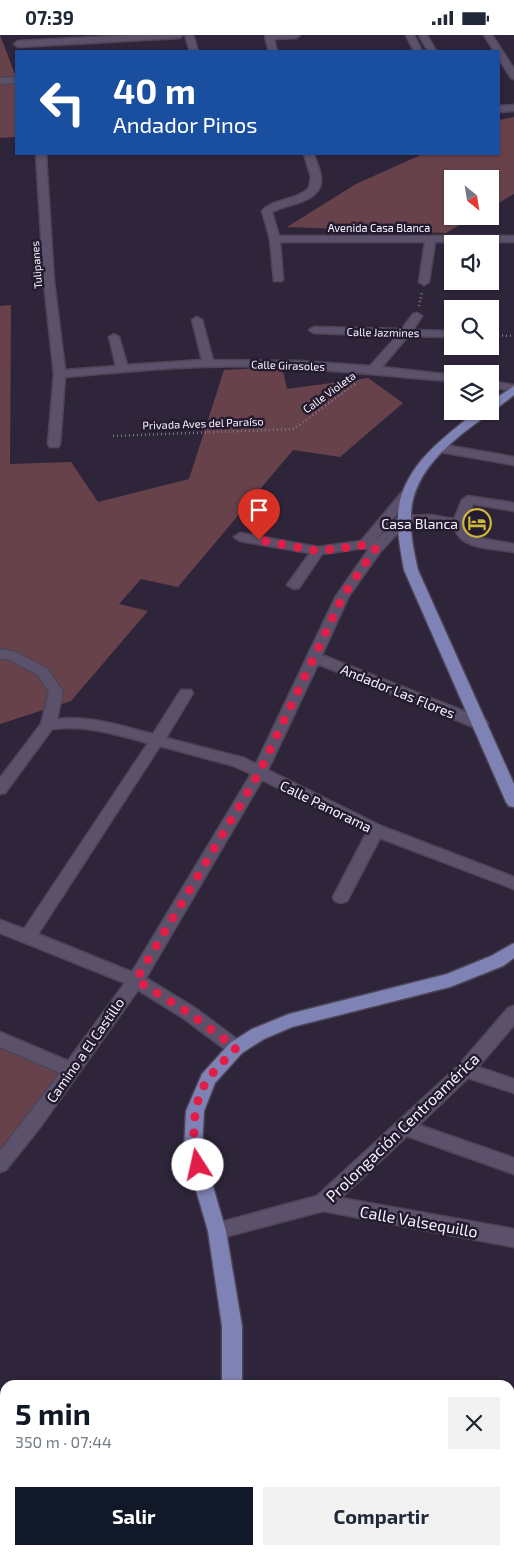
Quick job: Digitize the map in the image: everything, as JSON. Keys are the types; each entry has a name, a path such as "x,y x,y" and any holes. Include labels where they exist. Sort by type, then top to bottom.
{"main road":[{"path":"499,401 514,389"},
{"path":"474,420 439,448 418,470 406,495 404,519 405,544 411,570 514,802"},
{"path":"232,1380 232,1326 217,1231 194,1149 195,1111 208,1079 236,1048 258,1034 289,1021 450,980 497,961 514,949"}],"street":[{"path":"12,35 19,48 106,37 179,35"},
{"path":"189,35 194,50"},
{"path":"273,50 269,37 296,35"},
{"path":"410,35 418,50"},
{"path":"423,35 431,50"},
{"path":"488,35 497,50"},
{"path":"106,37 109,50"},
{"path":"500,55 514,76"},
{"path":"0,81 15,80"},
{"path":"500,109 514,108"},
{"name":"Tulipanes","path":"41,155 49,282 60,374 54,444"},
{"path":"278,279 275,239 267,211 272,206 304,197 312,192 317,184 309,155"},
{"name":"Avenida Casa Blanca","path":"275,239 514,239"},
{"path":"424,282 430,240"},
{"path":"374,369 406,332 417,316"},
{"path":"197,320 208,363"},
{"name":"Calle Jazmines","path":"314,330 444,334"},
{"path":"114,337 123,369"},
{"name":"Calle Girasoles","path":"60,374 208,363 374,369 444,377"},
{"path":"499,386 514,389"},
{"path":"439,448 514,461"},
{"name":"Camino a El Castillo","path":"0,1164 35,1121 136,980 259,773 343,596 371,546 406,495"},
{"path":"514,507 468,500 459,524 462,534 468,540 514,547"},
{"path":"404,519 430,519 459,524"},
{"name":"Camino a El Castillo","path":"371,546 404,519"},
{"path":"240,537 318,551 371,546"},
{"path":"294,585 318,551"},
{"path":"0,654 11,655 43,673 56,692 48,725 0,789"},
{"name":"Andador Las Flores","path":"314,657 481,724"},
{"path":"27,937 186,693"},
{"name":"Calle Panorama","path":"48,725 74,722 96,725 239,762 376,831 514,883"},
{"path":"341,897 376,831"},
{"path":"0,926 136,980 189,1013 236,1048"},
{"name":"Prolongación Centroamérica","path":"217,1231 323,1203 465,1070 514,1013"},
{"path":"0,1039 71,1070"},
{"path":"465,1070 514,1086"},
{"path":"404,1127 514,1166"},
{"name":"Calle Valsequillo","path":"323,1203 514,1238"}],"path":[{"path":"417,316 424,282"},
{"path":"499,335 514,336"},
{"name":"Calle Violeta","path":"294,429 374,369"},
{"name":"Privada Aves del Paraíso","path":"113,436 294,429"}],"shaded area":[{"path":"0,35 15,74 15,137 0,138"},
{"path":"514,117 514,194 499,203 499,170 444,170 444,225 460,225 446,233 287,227 356,184 421,155 500,155 500,120"},
{"path":"11,305 10,464 71,462 98,502 189,479 224,370 282,367 287,389 368,378 403,403 340,457 293,450 178,587 141,579 119,604 148,611 71,701 0,724 0,306"},
{"path":"0,1047 76,1079 0,1156"}],"place":[{"name":"Casa Blanca","path":"477,523"}],"route":[{"path":"198,1165 194,1149 195,1111 208,1079 236,1048 189,1013 136,980 259,773 343,596 376,548 365,545 318,551 259,540"}]}
